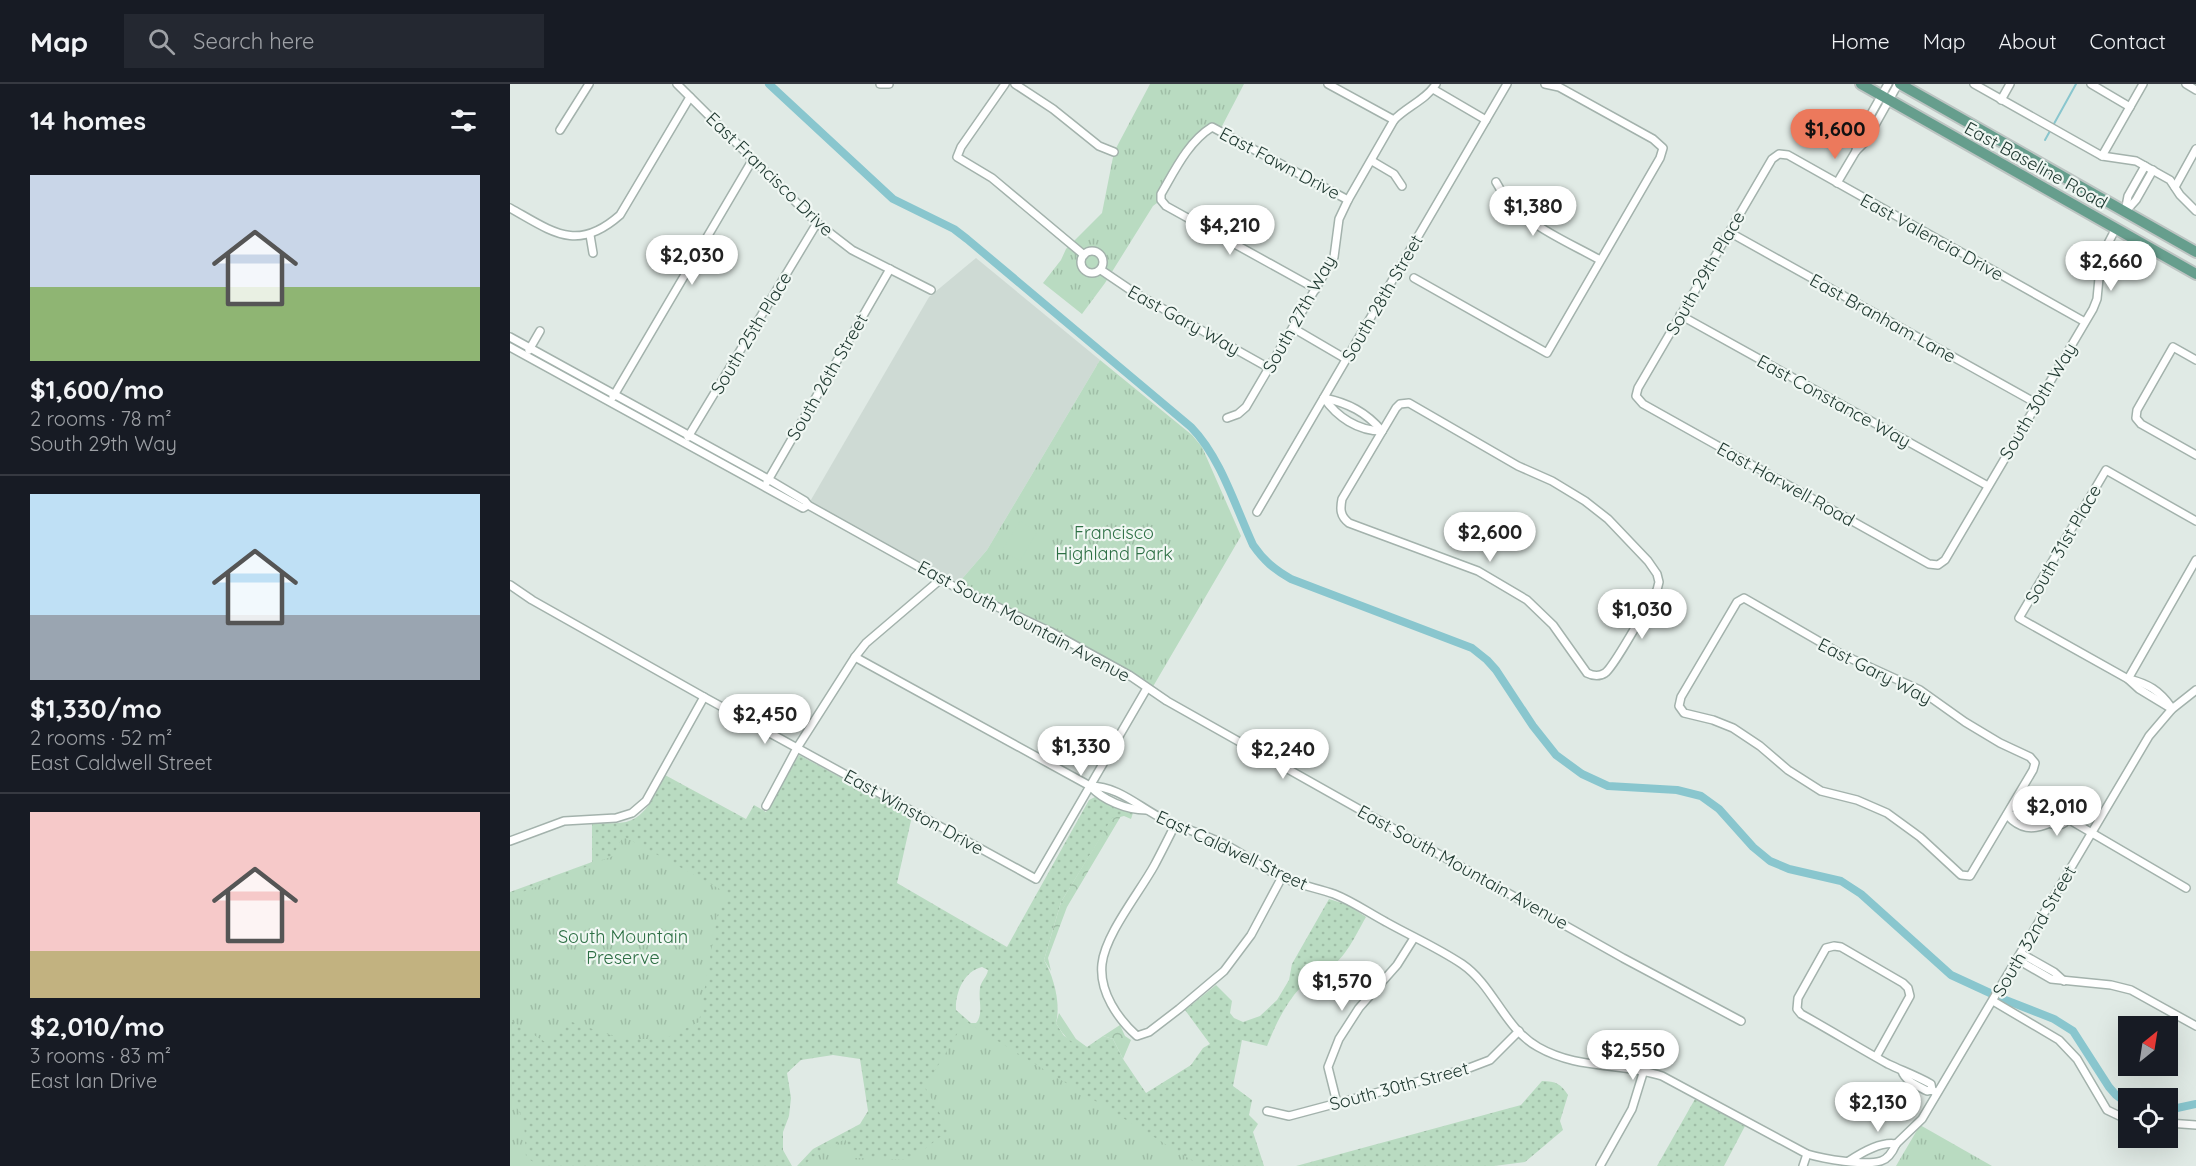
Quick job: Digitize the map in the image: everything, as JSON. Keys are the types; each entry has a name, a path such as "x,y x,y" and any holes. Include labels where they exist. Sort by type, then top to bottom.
{"main road":[{"name":"East Baseline Road","path":"1861,84 2196,274"},
{"name":"East Baseline Road","path":"1899,84 2196,252"},
{"path":"2116,228 2125,212"}],"street":[{"path":"560,130 570,118 589,84"},
{"name":"East Francisco Drive","path":"677,84 817,223 852,250 931,290"},
{"name":"East Gary Way","path":"1005,84 961,147 957,157 992,178 1084,255"},
{"path":"1015,84 1053,109 1099,146 1114,153"},
{"path":"1328,84 1394,120"},
{"name":"South 28th Street","path":"1257,512 1507,84"},
{"path":"1414,278 1548,353 1660,158 1663,148 1653,139 1558,86 1545,84"},
{"path":"1837,183 1856,151 1858,137 1868,130 1885,98 1888,84"},
{"path":"1885,98 1899,84"},
{"path":"1974,84 2102,156 2136,161 2170,180 2180,195 2196,211"},
{"path":"2001,100 2010,84"},
{"path":"2091,84 2130,107"},
{"path":"2102,156 2144,84"},
{"path":"2186,84 2196,90"},
{"path":"1434,86 1486,120"},
{"name":"South 27th Way","path":"1227,418 1238,414 1246,407 1334,257 1339,219 1394,120 1434,86"},
{"path":"510,208 565,236 590,235 604,229 620,215 690,97"},
{"name":"East Fawn Drive","path":"1316,289 1166,206 1161,200 1161,194 1184,155 1205,131 1212,127 1348,200"},
{"path":"2175,187 2196,149"},
{"name":"East Valencia Drive","path":"1779,154 1788,155 2085,322"},
{"name":"South 29th Place","path":"1636,396 1638,388 1772,159 1779,154"},
{"path":"610,402 753,159"},
{"path":"1372,161 1394,174 1402,186"},
{"path":"2125,212 2128,196 2145,166"},
{"path":"2125,212 2136,200 2152,170"},
{"path":"1496,182 1509,204 1521,214 1600,260"},
{"path":"2136,183 2143,187"},
{"name":"South 25th Place","path":"684,442 817,223"},
{"name":"South 30th Way","path":"1938,565 1944,560 2085,322 2097,299 2101,257 2116,228"},
{"name":"East Branham Lane","path":"1730,232 2036,404"},
{"path":"590,235 593,253"},
{"name":"East Gary Way","path":"1091,251 1100,254 1103,264 1101,270 1091,274 1084,270 1081,263 1084,255 1091,251"},
{"name":"South 26th Street","path":"766,483 890,269"},
{"name":"East Gary Way","path":"1101,270 1135,293 1269,368"},
{"name":"East Constance Way","path":"1680,315 1988,486"},
{"path":"1293,328 1346,359"},
{"path":"526,356 540,331"},
{"name":"East South Mountain Avenue","path":"510,337 689,435 766,483"},
{"name":"East South Mountain Avenue","path":"510,347 684,442 805,501 808,505 988,604 1033,622 1129,675 1167,701 1623,958 1740,1021"},
{"path":"2196,360 2173,347 2138,410 2136,418 2141,424 2196,455"},
{"name":"East Harwell Road","path":"1636,396 1643,404 1672,421 1929,564 1938,565"},
{"path":"1324,398 1356,408 1373,420 1382,431"},
{"path":"1324,398 1331,408 1349,422 1370,431 1382,431"},
{"path":"1404,403 1415,405 1518,466 1552,481 1585,501 1608,519 1648,561 1657,574 1659,582 1657,590 1608,670 1593,676 1587,673 1553,625 1527,600 1478,571 1343,519 1342,499 1382,431 1396,408 1404,403"},
{"path":"1349,422 1356,408"},
{"name":"South 31st Place","path":"2128,679 2019,618 2106,470 2196,521"},
{"path":"2172,709 2128,679 2196,560"},
{"path":"766,806 796,748 855,657 866,643 941,579"},
{"name":"East Winston Drive","path":"510,585 532,600 704,697 1036,879 1090,786"},
{"name":"East Gary Way","path":"1744,598 1751,600 1841,654 1920,690 1965,722 2000,743 2030,757 2035,763 2033,770 2007,815 1970,876 1961,874 1920,837 1887,813 1857,800 1821,791 1788,770 1760,746 1733,728 1684,713 1679,706 1681,697 1737,602 1744,598"},
{"name":"East Caldwell Street","path":"855,657 1090,786 1098,795 1134,810 1146,810"},
{"path":"1090,786 1147,687"},
{"name":"South 32nd Street","path":"1896,1144 1923,1119 1935,1092 1999,993 2149,736 2172,709 2196,690"},
{"path":"510,841 564,821 616,818 632,813 646,801 704,697"},
{"name":"East Caldwell Street","path":"1090,786 1102,786 1137,802 1146,810 1175,825 1225,844 1282,877 1336,895 1462,964 1477,976 1519,1031 1535,1046 1555,1056 1568,1061 1644,1070 1662,1076 1807,1154 1828,1160 1875,1162"},
{"path":"1126,806 1130,799"},
{"path":"2007,815 2016,825 2023,827 2050,823 2061,825 2068,819 2070,810 2062,801 2050,802 2045,813"},
{"path":"2007,815 2019,814 2030,817 2045,813"},
{"path":"2045,813 2050,823"},
{"path":"2068,819 2186,888"},
{"path":"1175,825 1154,866 1106,947 1102,964 1102,981 1111,1004 1127,1027 1137,1036 1149,1032 1224,971 1251,935 1282,877"},
{"path":"1337,1103 1328,1067 1339,1039 1359,1008 1397,964 1414,938"},
{"path":"1876,1057 1910,996 1908,988 1841,947 1826,948 1798,998 1797,1009 1802,1014 1876,1057 1902,1071 1914,1079 1931,1084 1935,1092"},
{"path":"2020,957 2064,981 2111,985 2131,990 2196,1026"},
{"path":"1994,1001 2059,1040 2077,1059 2108,1110 2118,1115"},
{"name":"South 30th Street","path":"1267,1111 1290,1116 1469,1068 1490,1060 1519,1031"},
{"path":"1600,1166 1632,1109 1644,1070"},
{"path":"2178,1124 2196,1125"},
{"path":"1849,1161 1862,1152 1888,1142 1896,1144 1893,1152 1883,1161 1875,1162 1872,1149"},
{"path":"1803,1166 1807,1154"}],"shaded area":[{"path":"976,258 1100,360 987,550 955,587 808,505 929,297"}],"green space":[{"path":"1150,84 1244,84 1220,130 1212,127 1183,155 1161,200 1153,206 1105,283 1082,314 1043,283 1061,260 1066,249 1102,213 1114,152"},
{"name":"Francisco Highland Park","path":"1100,360 1192,435 1202,447 1241,536 1151,690 1129,675 955,587 987,550"},
{"path":"1020,521 1037,532 1020,561 1002,551"},
{"path":"799,755 912,816 897,883 1007,947 1089,800 1095,797 1133,813 1131,819 1124,816 1112,819 1061,902 1044,960 1056,991 1058,1008 1056,1023 1064,1036 1087,1047 1103,1036 1113,1039 1123,1059 1146,1093 1191,1065 1203,1048 1210,1044 1185,1010 1216,985 1232,1001 1230,1013 1234,1018 1243,1022 1260,1016 1277,1000 1289,980 1292,964 1329,899 1348,905 1366,917 1340,959 1306,983 1295,994 1281,1015 1267,1046 1242,1040 1233,1086 1252,1100 1249,1115 1258,1124 1253,1132 1264,1166 797,1166 813,1149 860,1124 868,1111 860,1059 833,1055 801,1060 787,1073 791,1098 789,1116 783,1132 783,1150 792,1166 510,1166 510,892 592,862 592,823 626,822 640,815 650,803 665,775 746,819 754,805 766,812","holes":["982,967 988,970 980,988 980,1015 976,1023 971,1023 956,1010 959,990 970,973"]},
{"path":"1121,816 1067,907 1048,958 1051,971 1044,960 1061,902 1112,818"},
{"name":"South Mountain Preserve","path":"623,836 727,893 717,916 699,1022 664,1039 622,1039 566,1020 550,1045 510,1020 510,897 613,856"},
{"path":"1059,1013 1076,1039 1087,1047 1069,1040 1062,1033 1056,1023"},
{"path":"965,1021 1201,1166 804,1166 810,1159 845,1139 854,1158 911,1160 949,1130 925,1087"},
{"path":"1120,1025 1125,1036 1131,1040 1123,1059 1113,1039 1103,1036"},
{"path":"1542,1081 1558,1084 1568,1095 1560,1121 1563,1130 1525,1162 1494,1166 1296,1166 1521,1105"},
{"path":"1695,1099 1745,1126 1724,1166 1657,1166"},
{"path":"510,1102 515,1104 524,1121 526,1157 539,1166 510,1166"},
{"path":"1920,1125 1992,1166 1896,1166"}],"waterway":[{"path":"769,84 893,199 954,229 1191,427 1202,439 1219,468 1253,545 1275,569 1291,579 1472,648 1496,670 1533,726 1556,755 1582,774 1608,786 1677,790 1701,796 1719,809 1753,847 1770,861 1789,869 1841,881 1861,894 1951,975 1990,993"},
{"path":"2045,140 2076,84"},
{"path":"2003,999 2054,1019 2073,1031 2109,1087 2118,1096"},
{"path":"2178,1108 2196,1104"}]}
